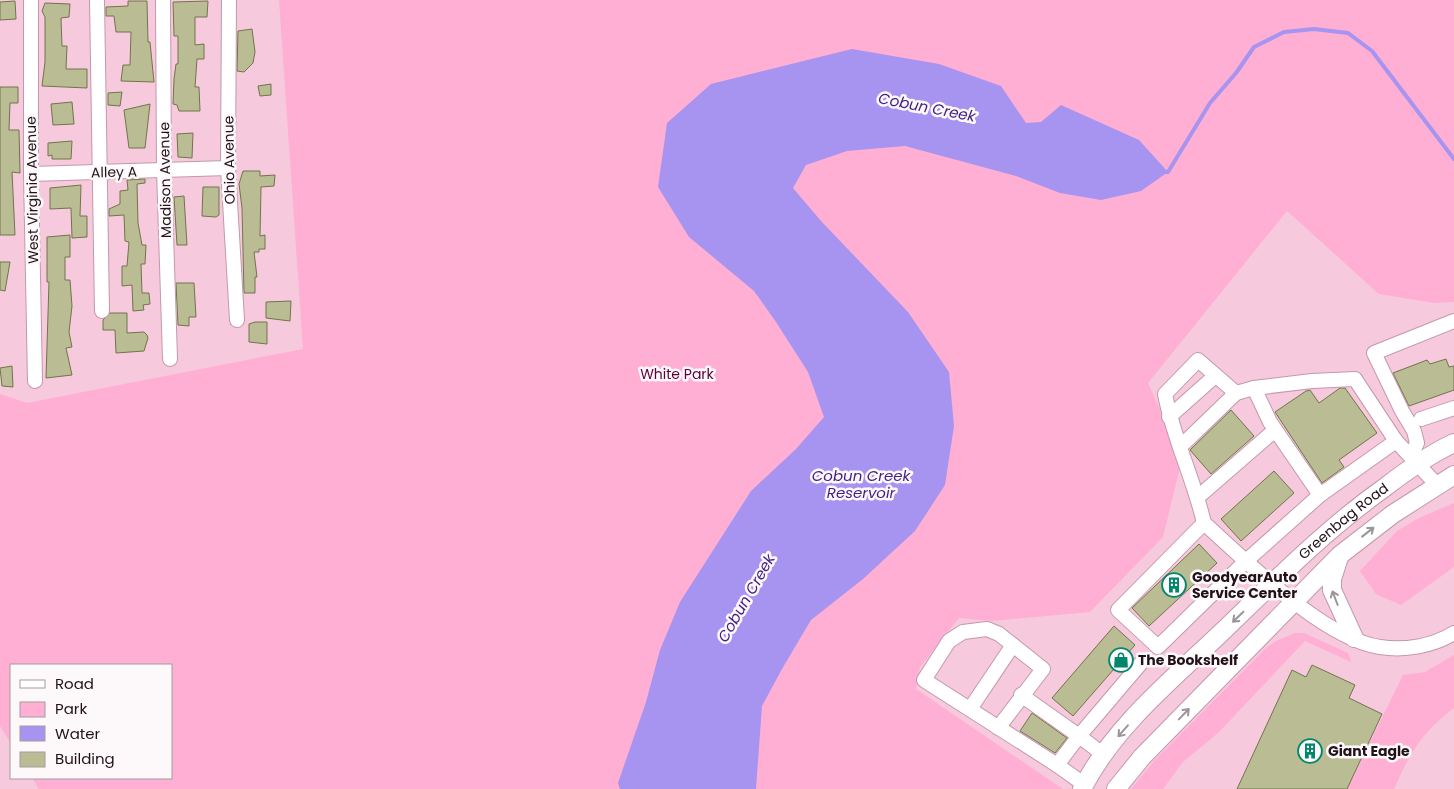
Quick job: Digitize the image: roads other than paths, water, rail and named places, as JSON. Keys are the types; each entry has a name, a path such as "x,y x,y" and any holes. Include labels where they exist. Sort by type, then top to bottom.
{"main road":[{"name":"Greenbag Road","path":"1084,787 1104,755 1156,696 1320,538 1414,460 1454,444"},
{"name":"Greenbag Road","path":"1116,789 1142,756 1340,555 1393,514 1454,475"},
{"path":"1340,555 1332,579 1332,590 1354,638"}],"street":[{"name":"West Virginia Avenue","path":"31,0 31,174 35,381"},
{"path":"97,0 102,311"},
{"name":"Madison Avenue","path":"164,0 164,170 170,360"},
{"name":"Ohio Avenue","path":"229,0 228,168 237,320"},
{"name":"Alley A","path":"31,174 228,168"},
{"path":"1414,460 1417,442 1414,431 1374,354 1454,321"},
{"path":"1236,393 1198,360 1165,394 1169,417 1198,497 1204,523 1246,561 1294,600 1338,630 1354,638 1380,647 1412,648 1445,638 1454,633"},
{"path":"1169,417 1215,376"},
{"path":"1180,447 1236,393 1254,388 1312,381 1355,380 1396,441 1437,485"},
{"path":"1254,388 1275,430 1320,496"},
{"path":"1421,419 1454,408"},
{"path":"1198,497 1275,430"},
{"path":"1204,523 1118,610 1158,647 1246,561 1320,496 1396,441"},
{"path":"998,728 1021,695 1043,669 999,634 987,629 963,632 950,641 924,680 998,728 1058,765 1084,787"},
{"path":"970,709 1014,645"},
{"path":"1058,765 1079,736 1141,663"},
{"path":"1021,695 1104,755"}],"water":[{"name":"Cobun Creek Reservoir","path":"852,49 939,64 1001,86 1026,123 1041,122 1061,105 1139,140 1168,172 1141,191 1101,200 1060,193 1016,176 905,146 847,151 806,165 793,188 821,221 908,312 949,372 954,426 945,485 915,531 863,579 811,620 762,706 756,789 620,789 618,783 646,702 660,650 680,602 751,491 796,449 824,417 808,372 754,291 689,237 658,187 667,123 711,84"}],"waterway":[{"name":"Cobun Creek","path":"1163,172 1168,172 1210,103 1236,73 1254,47 1284,32 1314,29 1348,33 1372,51 1454,159"}],"place":[{"name":"GoodyearAuto Service Center","path":"1174,585"},
{"name":"The Bookshelf","path":"1121,660"},
{"name":"Giant Eagle","path":"1310,751"}],"park label":[{"name":"White Park","path":"677,374"}]}
